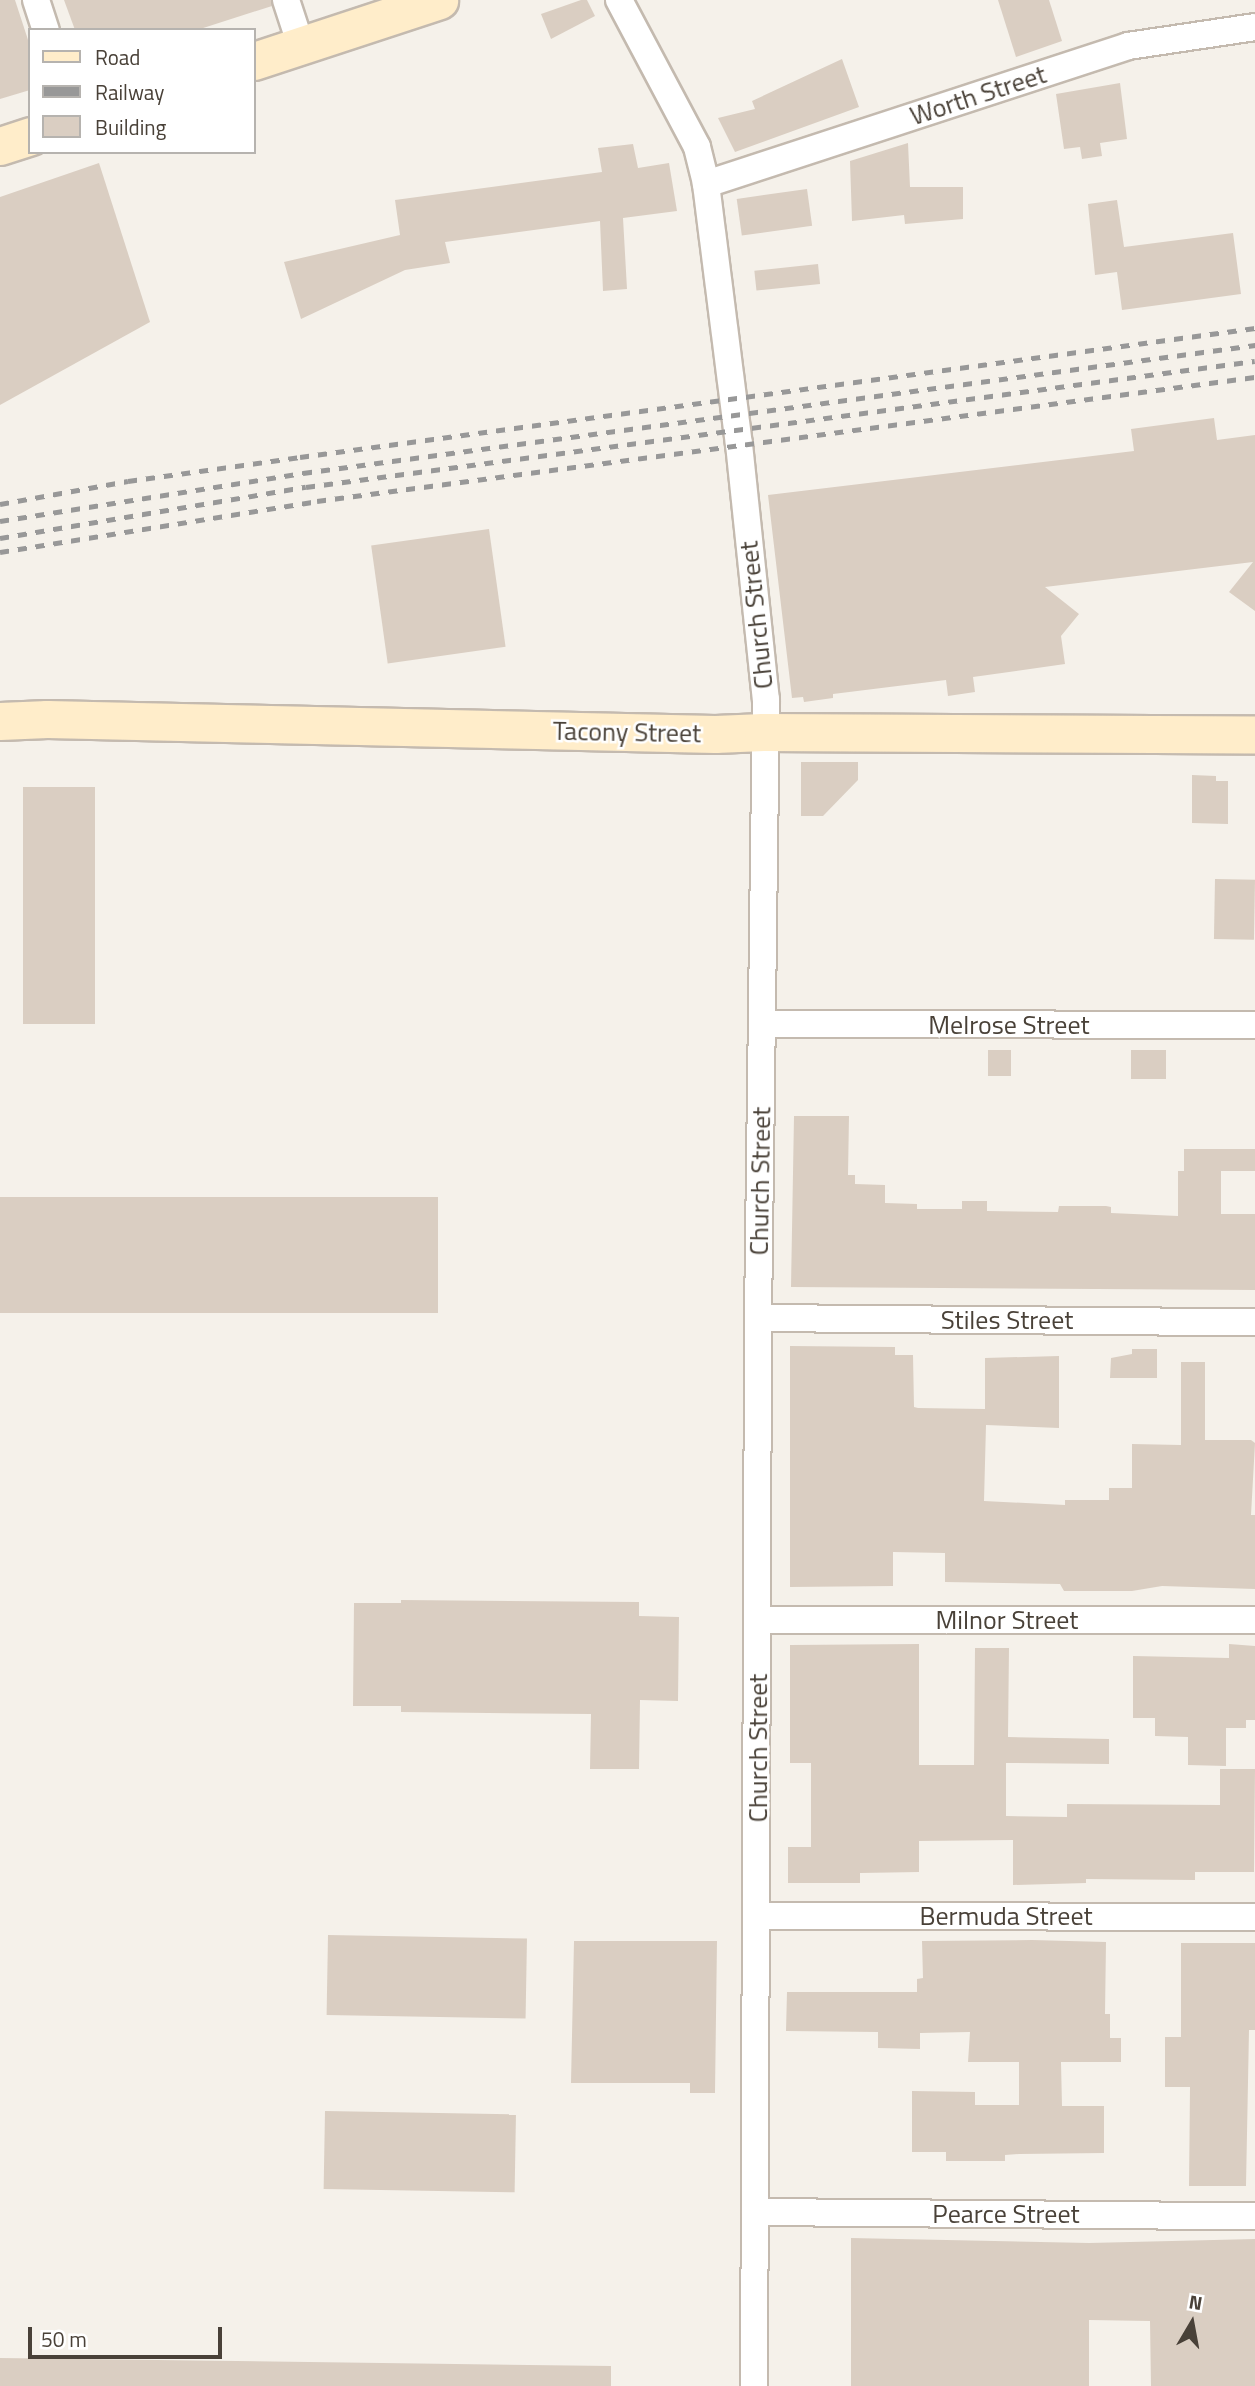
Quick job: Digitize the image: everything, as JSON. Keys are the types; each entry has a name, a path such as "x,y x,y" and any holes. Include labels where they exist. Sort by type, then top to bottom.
{"main road":[{"path":"256,60 439,0"},
{"path":"0,146 28,137"},
{"name":"Tacony Street","path":"0,721 47,719 715,734 1255,735"}],"street":[{"path":"36,0 45,28"},
{"path":"286,0 301,46"},
{"name":"Church Street","path":"619,0 697,147 706,184 739,444 766,699 758,1318 757,2212 754,2386"},
{"name":"Worth Street","path":"706,184 1128,46 1255,27"},
{"name":"Melrose Street","path":"763,1024 1255,1025"},
{"name":"Stiles Street","path":"758,1318 1255,1322"},
{"name":"Milnor Street","path":"758,1620 1255,1620"},
{"name":"Bermuda Street","path":"756,1916 1255,1917"},
{"name":"Pearce Street","path":"757,2212 1255,2216"}],"building":[{"path":"0,0 15,0 28,40 28,91 0,99"},
{"path":"64,0 271,0 272,6 203,28 74,28"},
{"path":"587,0 595,16 551,39 541,14"},
{"path":"998,0 1049,0 1062,41 1016,57"},
{"path":"842,59 859,107 735,152 718,118 755,109 752,101"},
{"path":"1120,83 1127,139 1100,143 1102,156 1082,159 1080,147 1064,149 1056,94"},
{"path":"908,143 910,187 963,187 963,219 905,224 904,215 852,221 850,161"},
{"path":"633,144 638,168 669,163 677,211 623,218 627,289 603,291 600,221 445,242 450,263 405,270 301,319 284,262 400,235 395,200 602,172 598,148"},
{"path":"99,163 150,322 0,405 0,197"},
{"path":"807,189 812,226 742,236 737,199"},
{"path":"1117,200 1124,247 1233,233 1241,294 1122,310 1117,272 1095,275 1088,204"},
{"path":"818,264 820,284 756,291 754,271"},
{"path":"1214,418 1217,440 1255,435 1255,611 1229,592 1253,562 1045,587 1079,614 1061,636 1065,664 973,677 975,692 948,696 946,680 833,694 833,698 804,702 803,697 792,698 768,495 1134,451 1131,429"},
{"path":"489,529 506,647 388,663 371,546"},
{"path":"801,762 858,762 858,780 823,816 801,816"},
{"path":"1192,775 1216,776 1216,781 1228,781 1228,824 1192,823"},
{"path":"23,787 95,787 95,1024 23,1024"},
{"path":"1215,879 1255,880 1254,940 1214,939"},
{"path":"988,1050 1011,1050 1011,1076 988,1076"},
{"path":"1131,1050 1166,1050 1166,1079 1131,1079"},
{"path":"794,1116 849,1116 848,1175 855,1175 855,1184 885,1185 885,1203 917,1204 917,1209 962,1209 962,1201 987,1201 987,1211 1058,1212 1059,1206 1106,1206 1111,1207 1111,1213 1178,1216 1178,1171 1184,1171 1184,1149 1255,1149 1255,1171 1221,1171 1221,1214 1255,1214 1255,1290 791,1287"},
{"path":"0,1197 438,1197 438,1313 0,1313"},
{"path":"790,1346 895,1347 895,1355 913,1355 914,1407 918,1408 985,1409 985,1358 1059,1356 1059,1428 986,1425 984,1501 1065,1505 1065,1500 1109,1500 1109,1488 1132,1488 1132,1444 1181,1445 1181,1362 1205,1362 1205,1440 1251,1440 1255,1443 1251,1515 1255,1515 1255,1589 1162,1586 1132,1591 1064,1591 1060,1584 945,1582 945,1553 893,1552 893,1586 790,1587"},
{"path":"1132,1349 1157,1349 1157,1378 1110,1378 1111,1358 1132,1354"},
{"path":"401,1600 639,1602 639,1616 679,1617 678,1701 640,1700 639,1769 590,1769 591,1714 401,1712 401,1706 353,1706 354,1603 401,1603"},
{"path":"919,1644 919,1765 974,1765 975,1648 1009,1648 1008,1737 1109,1739 1109,1764 1006,1763 1006,1816 1067,1817 1067,1804 1220,1805 1220,1769 1255,1769 1254,1872 1195,1872 1195,1880 1086,1879 1086,1883 1013,1885 1013,1840 919,1841 919,1872 860,1873 860,1883 788,1883 788,1847 811,1847 811,1763 790,1763 790,1645"},
{"path":"1229,1644 1255,1646 1255,1720 1246,1720 1246,1728 1226,1728 1226,1766 1188,1765 1188,1737 1155,1736 1155,1718 1133,1718 1133,1656 1229,1658"},
{"path":"328,1935 527,1938 526,2018 327,2015"},
{"path":"574,1941 717,1941 715,2093 690,2093 690,2083 571,2083"},
{"path":"922,1941 1106,1942 1105,2014 1110,2014 1110,2038 1121,2038 1121,2062 1061,2062 1062,2106 1104,2106 1104,2153 1019,2154 1005,2155 1005,2161 946,2161 946,2152 912,2152 912,2091 975,2092 975,2105 1019,2105 1019,2062 968,2062 970,2032 920,2033 920,2049 878,2048 878,2032 786,2031 787,1992 917,1992 917,1979 923,1978"},
{"path":"1181,1943 1255,1943 1255,2030 1249,2030 1246,2186 1189,2186 1190,2087 1165,2087 1165,2037 1181,2037"},
{"path":"325,2111 516,2114 515,2192 324,2189"},
{"path":"851,2238 1089,2243 1255,2239 1255,2386 1151,2386 1150,2321 1089,2320 1089,2386 851,2386"},
{"path":"0,2358 611,2366 611,2386 0,2386"}],"railway":[{"path":"0,504 128,481 1255,328"},
{"path":"0,521 303,473 1255,345"},
{"path":"0,538 306,487 1255,361"},
{"path":"0,552 317,501 1255,377"}]}
